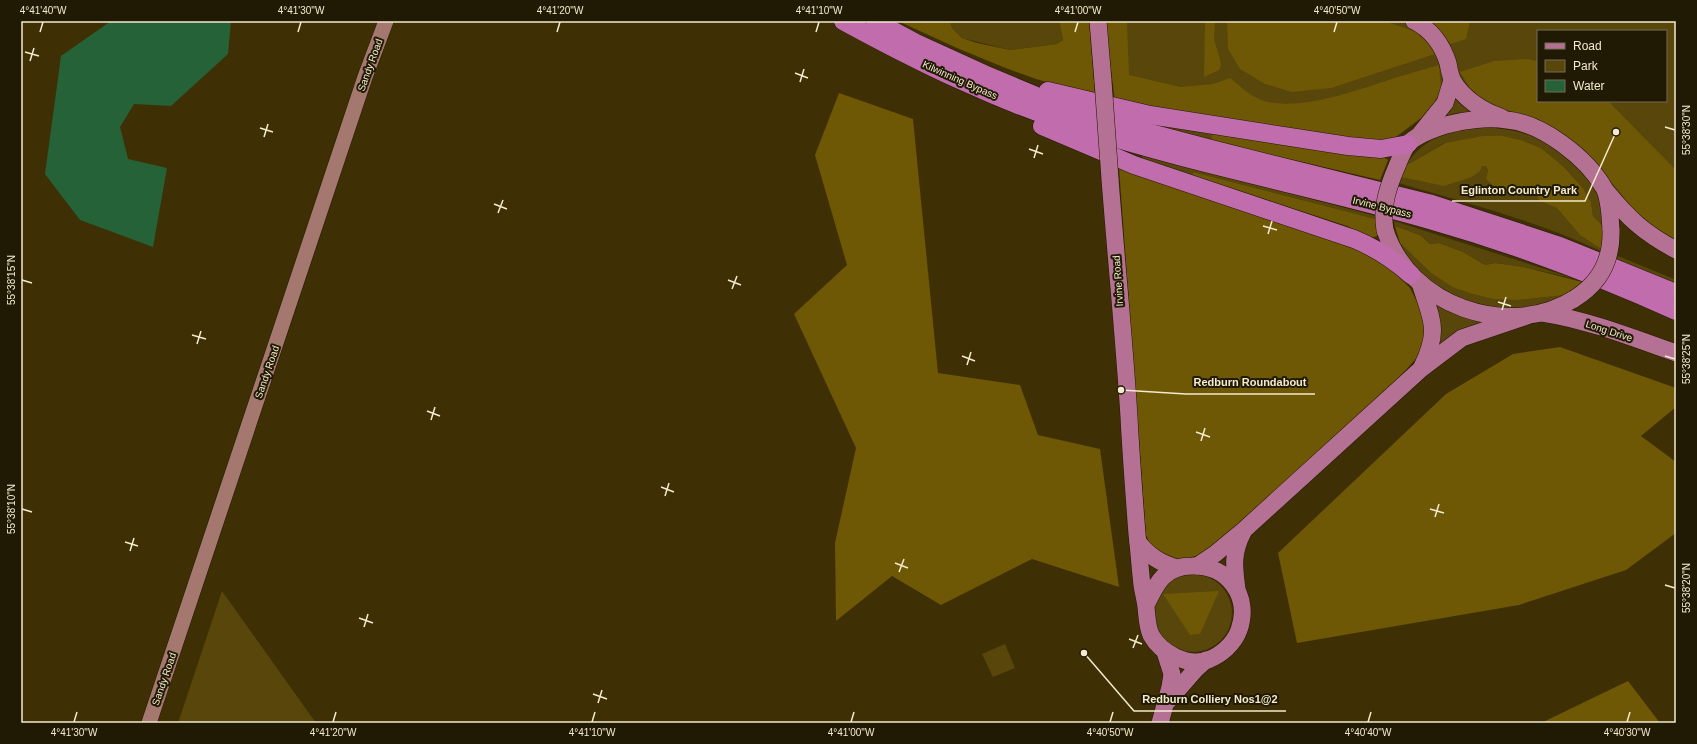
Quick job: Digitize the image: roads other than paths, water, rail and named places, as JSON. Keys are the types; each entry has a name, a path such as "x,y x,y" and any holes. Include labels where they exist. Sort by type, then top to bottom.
{"highway":[{"name":"Kilwinning Bypass","path":"843,21 940,72 1031,110 1082,121"},
{"name":"Kilwinning Bypass","path":"875,21 916,43 1082,121"},
{"path":"940,72 990,104 1134,165 1354,239 1376,248 1416,279"},
{"path":"984,74 1084,100 1150,115 1348,146 1381,149 1413,140"},
{"name":"Irvine Bypass","path":"1082,121 1208,148 1432,204 1560,246 1676,293"},
{"name":"Irvine Bypass","path":"1082,121 1152,150 1430,220 1537,254 1611,282 1676,311"}],"main road":[{"name":"Sandy Road","path":"149,723 386,21"},
{"name":"Irvine Road","path":"1098,21 1138,542 1142,587 1146,605"},
{"path":"1414,21 1430,32 1438,41 1444,52 1451,75 1464,95 1475,105 1489,113 1507,120 1524,124 1543,132 1565,146 1592,172 1621,209 1647,234 1676,250"},
{"path":"1451,75 1445,103 1413,140 1397,166 1386,193 1383,220 1385,230 1390,244 1416,279 1435,296 1466,309 1490,315 1534,314"},
{"path":"1413,140 1436,128 1467,120 1507,120"},
{"path":"1197,566 1215,554 1244,530 1421,369 1462,338 1565,304 1591,286 1602,272 1610,249 1611,230 1609,209 1604,189"},
{"path":"1416,279 1432,319 1433,328 1430,350 1421,369"},
{"name":"Long Drive","path":"1534,314 1562,316 1631,337 1676,353"},
{"path":"1167,702 1196,669 1206,660 1219,654 1230,644 1238,632 1242,618 1241,603 1237,589 1234,556 1237,543 1244,530"},
{"path":"1138,542 1151,557 1162,564 1177,568 1197,566 1216,569 1228,578 1237,589"},
{"path":"1160,723 1167,702 1172,674 1165,652 1151,634 1146,617 1146,605 1155,586 1164,576 1177,568"},
{"path":"1165,652 1180,659 1193,661 1206,660"}],"water":[{"path":"111,21 231,21 228,54 171,106 134,104 120,127 128,159 167,168 153,247 80,220 45,174 61,56"}],"place":[{"name":"Eglinton Country Park","path":"1616,132"},
{"name":"Redburn Roundabout","path":"1121,390"},
{"name":"Redburn Colliery Nos1@2","path":"1084,653"}]}
